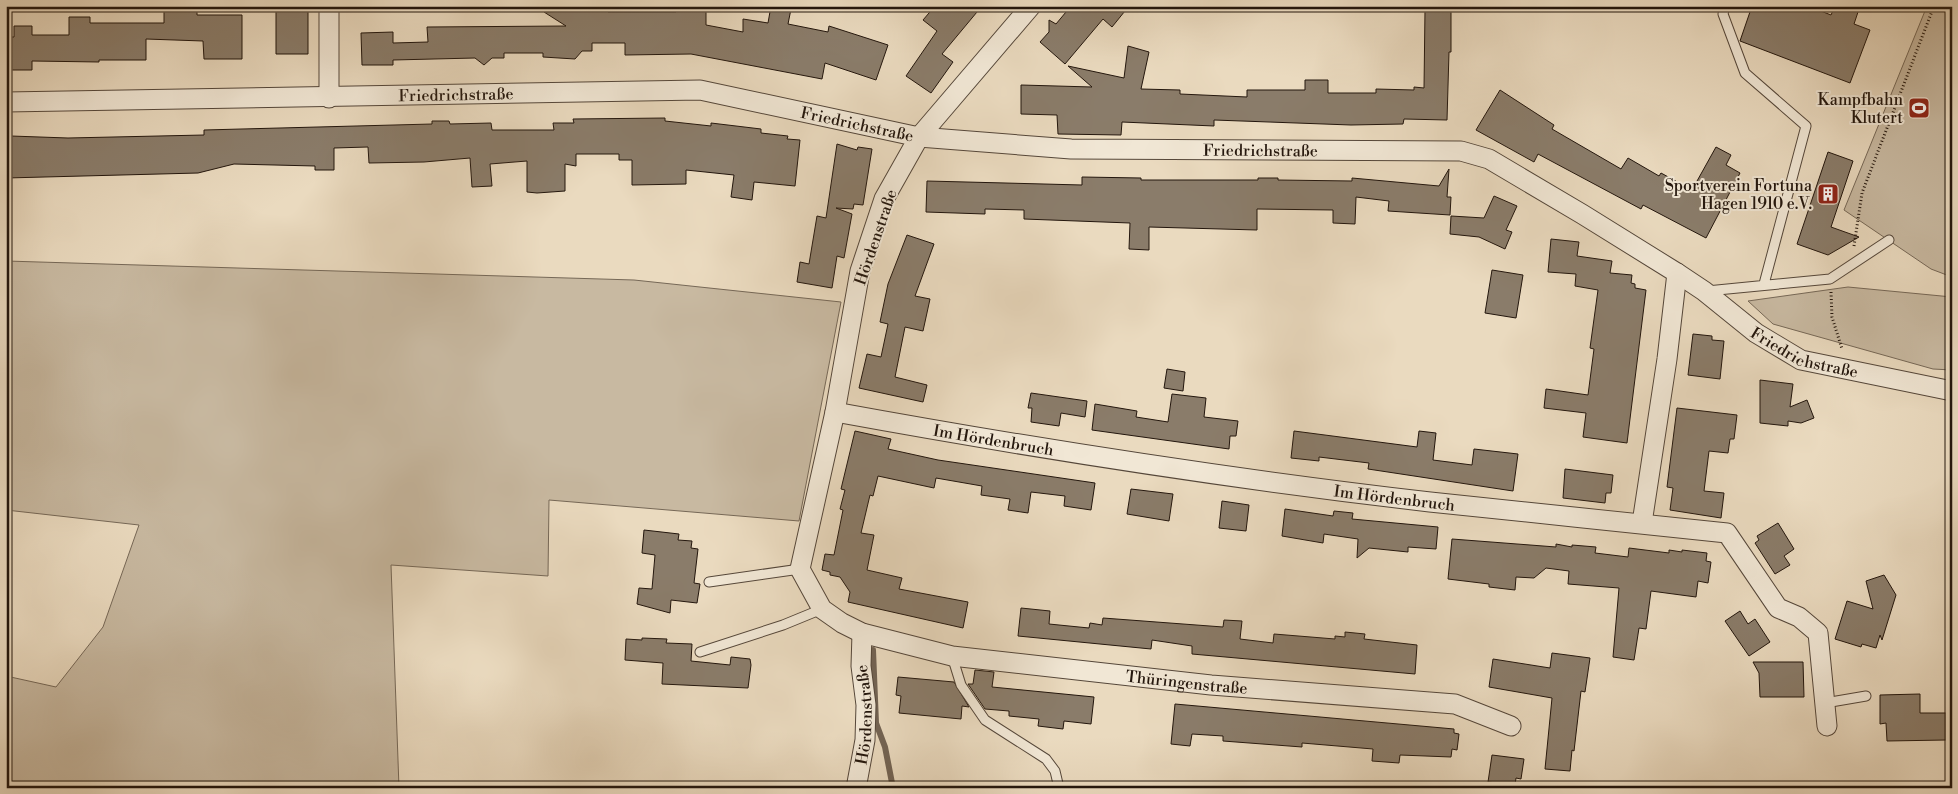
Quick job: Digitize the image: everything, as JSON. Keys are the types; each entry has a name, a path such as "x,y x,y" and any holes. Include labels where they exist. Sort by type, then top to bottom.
{"street":[{"path":"329,6 329,98"},
{"name":"Hördenstraße","path":"800,570 835,412 860,271 884,199 919,137 1030,6"},
{"name":"Friedrichstraße","path":"6,102 329,98 700,90 919,137 1071,149 1461,151 1488,159 1677,273 1704,291 1756,333 1801,360 1952,391"},
{"path":"1642,523 1667,359 1677,273"},
{"name":"Im Hördenbruch","path":"835,412 986,440 1199,472 1429,502 1642,523 1727,534 1778,608 1799,617 1818,632 1827,726"},
{"path":"800,570 822,609 862,633"},
{"name":"Hördenstraße","path":"857,783 865,740 866,714 862,666 862,633"},
{"name":"Thüringenstraße","path":"862,633 952,656 1211,685 1455,704 1511,726"}],"lane":[{"path":"1725,6 1723,14 1746,73 1806,126 1764,284"},
{"path":"1704,291 1830,278 1888,240"},
{"path":"709,582 800,570"},
{"path":"700,652 783,625 822,609"},
{"path":"952,656 961,685 985,720 1046,760 1055,770 1059,788"},
{"path":"1825,703 1866,696"}],"path":[{"path":"1853,251 1862,193 1934,6"},
{"path":"1830,278 1832,317 1849,371"}],"shaded area":[{"name":"Kampfbahn Klutert","path":"1927,6 1952,6 1952,277 1931,269 1844,210"},
{"path":"6,261 634,280 841,302 799,521 549,500 548,576 391,565 399,788 6,788 6,676 56,687 103,627 139,525 6,510"},
{"path":"1848,287 1952,297 1952,370 1933,369 1773,324 1748,301"}],"building":[{"path":"164,6 197,6 197,15 242,15 242,59 204,59 203,41 146,39 146,60 99,60 99,62 32,61 32,70 6,70 6,37 14,37 14,26 32,26 32,35 69,35 69,17 90,17 90,23 164,23"},
{"path":"676,6 706,6 706,25 743,32 743,19 768,23 771,6 791,9 788,24 828,32 829,26 888,45 876,80 825,63 822,79 691,54 625,55 625,43 592,43 592,51 582,51 575,59 543,57 543,53 504,53 504,58 492,58 484,65 475,58 393,60 393,65 362,65 361,33 393,32 393,43 428,42 427,27 566,26 544,12 608,9 608,12 676,12"},
{"path":"935,6 982,6 942,54 953,62 931,93 906,76 937,31 923,20"},
{"path":"1071,6 1129,6 1112,27 1103,19 1065,64 1040,42 1049,32 1049,20 1056,24"},
{"path":"1752,6 1808,6 1831,15 1835,6 1843,6 1858,12 1854,24 1870,30 1850,83 1740,41"},
{"path":"276,9 308,9 308,54 276,54"},
{"path":"1425,10 1451,10 1451,52 1449,52 1447,120 1404,119 1403,124 1351,125 1214,120 1214,126 1122,122 1121,135 1058,134 1057,115 1021,114 1021,85 1092,87 1068,66 1124,78 1128,46 1149,52 1141,89 1180,90 1180,94 1247,97 1247,90 1305,90 1305,80 1328,80 1328,93 1376,93 1376,89 1414,90 1414,87 1424,88"},
{"path":"1500,90 1554,125 1552,129 1621,169 1628,158 1659,176 1661,173 1692,190 1716,147 1731,155 1726,165 1740,173 1706,238 1643,205 1641,209 1538,154 1534,162 1476,130"},
{"path":"665,118 665,121 711,126 711,123 761,129 761,133 788,136 787,139 800,140 795,186 754,182 752,200 731,197 734,175 686,170 686,184 632,185 632,160 619,160 619,154 576,154 576,166 565,164 565,191 537,193 527,192 527,161 490,164 492,186 472,187 470,158 424,162 369,163 368,147 334,148 334,170 315,170 315,166 234,164 198,173 6,178 6,141 11,141 11,136 68,138 204,135 204,130 432,124 432,121 449,121 450,124 491,123 492,130 554,130 553,123 574,123 573,119"},
{"path":"837,144 857,150 858,147 872,149 863,205 854,204 853,209 836,208 852,214 844,258 837,256 832,288 797,282 800,262 809,264 817,216 826,218"},
{"name":"Sportverein Fortuna Hagen 1910 e.V.","path":"1828,152 1853,161 1831,227 1859,237 1828,255 1797,244"},
{"path":"1449,169 1447,197 1451,197 1450,215 1388,211 1389,201 1356,197 1355,224 1333,223 1333,210 1257,209 1257,230 1149,227 1149,250 1129,249 1130,223 1024,219 1024,210 985,209 985,214 926,212 927,181 1082,185 1082,177 1141,178 1141,180 1258,180 1258,178 1278,178 1278,180 1352,181 1352,178 1439,186"},
{"path":"1494,196 1517,206 1506,230 1512,232 1505,249 1479,237 1450,234 1451,216 1484,218"},
{"path":"907,235 934,244 915,296 930,299 923,331 905,327 895,377 927,385 923,402 859,388 867,354 881,357 888,324 880,322 888,284"},
{"path":"1551,239 1579,242 1577,256 1612,261 1610,273 1632,275 1631,283 1635,284 1635,288 1646,290 1627,443 1583,437 1586,413 1544,408 1546,389 1588,395 1594,349 1590,348 1598,290 1575,286 1576,274 1548,272"},
{"path":"1492,270 1523,275 1516,318 1485,313"},
{"path":"1693,334 1712,336 1712,340 1724,341 1720,379 1688,375"},
{"path":"1167,369 1185,372 1183,391 1164,388"},
{"path":"1760,380 1793,384 1790,407 1807,400 1814,418 1801,423 1788,421 1788,426 1760,423"},
{"path":"1031,393 1087,401 1085,417 1061,413 1059,426 1031,422 1032,408 1028,408"},
{"path":"1172,394 1206,398 1204,417 1238,421 1236,436 1230,436 1229,449 1092,430 1095,404 1137,411 1136,417 1168,422"},
{"path":"1677,408 1737,415 1734,439 1730,439 1728,453 1709,451 1704,491 1724,493 1721,518 1670,510 1673,488 1667,487"},
{"path":"855,431 891,439 888,449 938,460 1095,483 1091,510 1064,506 1065,496 1031,492 1028,513 1008,510 1010,499 981,495 982,486 936,478 934,488 878,476 873,496 870,495 861,533 874,535 867,570 902,578 899,589 968,602 963,628 848,602 850,592 840,577 830,575 830,572 822,570 825,554 834,555 843,510 840,509 845,490 841,489"},
{"path":"1294,431 1417,447 1419,431 1436,433 1433,460 1472,465 1474,449 1518,454 1513,491 1368,469 1369,463 1319,457 1319,461 1291,458"},
{"path":"1565,469 1613,475 1611,493 1606,493 1605,503 1563,498"},
{"path":"1131,489 1173,494 1169,521 1127,514"},
{"path":"1222,501 1249,505 1246,531 1219,528"},
{"path":"1285,509 1333,516 1334,511 1353,513 1352,519 1438,527 1436,549 1408,547 1408,552 1369,548 1357,558 1358,539 1324,534 1323,543 1282,536"},
{"path":"1778,523 1794,549 1784,556 1790,565 1775,574 1755,543 1759,540 1757,536"},
{"path":"644,530 679,534 678,540 692,541 691,548 698,549 694,583 700,584 697,603 671,600 670,613 637,604 639,588 652,589 655,555 642,553"},
{"path":"1452,539 1556,547 1556,544 1572,547 1572,545 1596,547 1595,553 1628,557 1629,548 1669,553 1669,550 1682,552 1682,550 1707,553 1706,561 1711,562 1708,583 1698,581 1696,597 1651,591 1646,629 1639,628 1634,660 1613,657 1619,588 1568,584 1569,571 1546,568 1534,578 1516,577 1515,590 1489,587 1489,584 1448,579"},
{"path":"1884,575 1896,595 1882,640 1880,635 1876,648 1862,644 1861,647 1835,639 1847,601 1873,609 1866,581"},
{"path":"1021,608 1050,611 1049,624 1089,628 1090,623 1102,625 1103,618 1223,627 1224,620 1242,621 1240,639 1273,643 1274,634 1335,639 1335,636 1345,637 1345,632 1365,634 1364,639 1417,645 1415,674 1192,654 1192,646 1152,640 1151,649 1018,636"},
{"path":"1740,611 1748,624 1755,619 1770,642 1749,656 1725,621"},
{"path":"642,638 667,639 666,643 692,644 691,661 730,665 731,657 750,659 748,688 662,684 663,663 625,660 626,639 642,640"},
{"path":"1552,653 1590,658 1585,692 1581,691 1570,771 1545,769 1552,698 1489,687 1493,659 1550,668"},
{"path":"1753,662 1803,662 1804,697 1760,697 1759,673"},
{"path":"975,670 994,672 992,687 1094,697 1091,724 1064,721 1063,729 1038,726 1039,719 1009,716 1009,711 985,709 968,684 973,684"},
{"path":"898,677 954,682 969,707 962,706 961,719 899,713 901,696 896,695"},
{"path":"1920,694 1920,713 1946,713 1946,740 1887,741 1886,723 1880,724 1880,695"},
{"path":"1175,704 1454,729 1454,733 1459,734 1457,750 1452,749 1451,757 1400,755 1399,763 1372,761 1373,749 1302,743 1302,747 1223,741 1223,736 1192,734 1190,746 1171,744"},
{"path":"1492,755 1524,759 1521,779 1516,778 1515,785 1488,782"}],"waterway":[{"path":"873,650 876,723 885,747 893,788"}],"place":[{"name":"Kampfbahn Klutert","path":"1919,108"},
{"name":"Sportverein Fortuna Hagen 1910 e.V.","path":"1828,194"}]}
